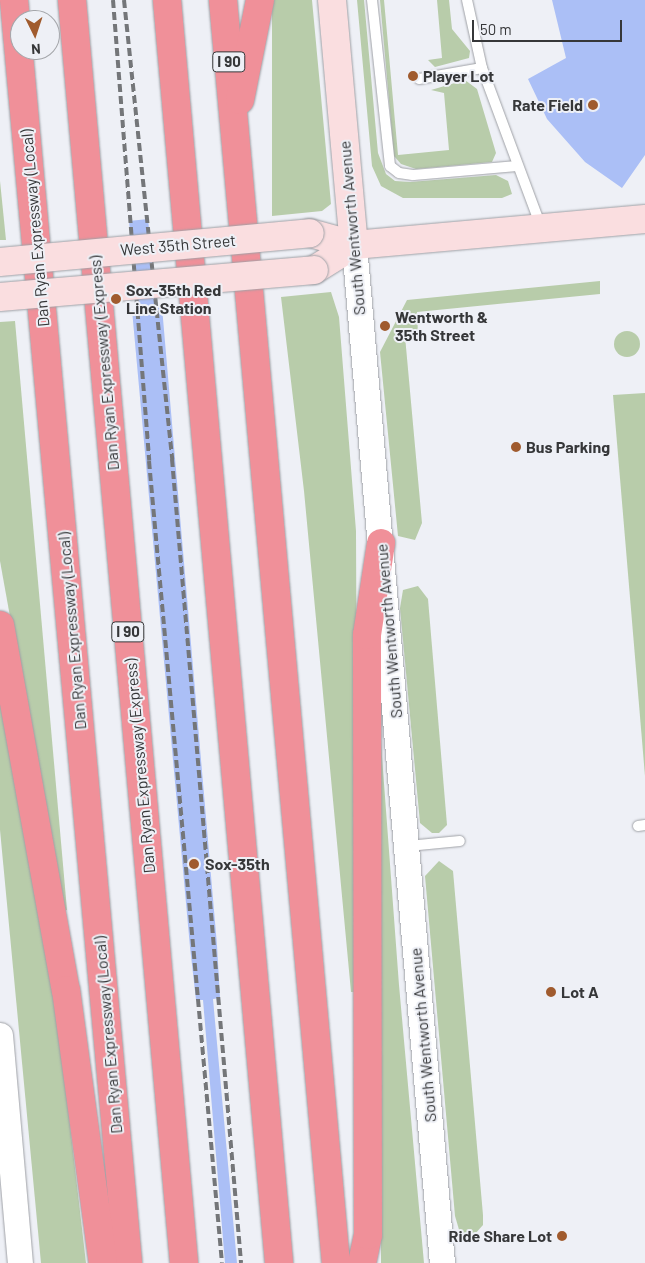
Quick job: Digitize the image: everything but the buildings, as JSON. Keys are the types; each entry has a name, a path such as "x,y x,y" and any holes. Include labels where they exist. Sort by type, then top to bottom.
{"highway":[{"path":"0,0 26,130"},
{"name":"Dan Ryan Expressway (Local)","path":"14,0 128,1263"},
{"name":"Dan Ryan Expressway (Express)","path":"72,0 184,1263"},
{"path":"167,0 279,1263"},
{"name":"I 90","path":"223,0 336,1263"},
{"path":"234,124 260,0"},
{"path":"362,1263 368,1236 367,635 381,543"},
{"path":"0,625 66,990 103,1263"}],"main road":[{"name":"South Wentworth Avenue","path":"332,0 354,245"},
{"name":"West 35th Street","path":"0,262 310,233 354,245 645,220"},
{"name":"West 35th Street","path":"0,297 314,270 354,245"}],"street":[{"name":"South Wentworth Avenue","path":"354,245 408,846 442,1263"},
{"path":"0,1035 20,1263"}],"lane":[{"path":"372,0 390,166 399,174 413,175 515,166"},
{"path":"467,0 482,68 515,166 542,229"},
{"path":"419,79 482,68"},
{"path":"408,846 460,842"}],"green space":[{"path":"272,0 312,0 331,204 322,211 272,216"},
{"path":"357,0 364,0 378,153 386,174 395,181 410,182 496,175 508,181 512,194 502,198 403,198 381,186 372,166"},
{"path":"380,0 384,0 398,155 449,150 444,93 431,90 465,80 477,89 496,153 492,162 416,169 401,164 394,156"},
{"path":"437,0 449,0 452,29 470,51 469,58 435,67 428,60 442,58"},
{"path":"0,181 6,240 0,240"},
{"path":"600,281 600,294 417,312 418,334 405,336 422,523 415,540 398,536 380,352 407,300"},
{"path":"331,292 339,317 356,531 358,992 351,992 304,491 281,297"},
{"path":"15,321 67,910 63,911 0,561 0,322"},
{"path":"627,331 636,335 640,344 636,353 627,357 618,353 614,344 618,335"},
{"path":"645,393 645,776 613,395"},
{"path":"418,586 428,599 447,825 439,833 432,833 420,823 400,608 403,590"},
{"path":"0,695 57,1013 86,1263 41,1263 0,830"},
{"path":"381,743 399,985 424,1263 381,1263"},
{"path":"439,861 453,871 483,1215 483,1225 474,1235 460,1233 455,1216 425,876"}],"railway":[{"path":"113,0 149,461 222,1263"},
{"path":"124,0 172,459 241,1263"}],"place":[{"name":"Player Lot","path":"413,76"},
{"name":"Rate Field","path":"593,105"},
{"name":"Sox-35th Red Line Station","path":"116,299"},
{"name":"Wentworth & 35th Street","path":"385,326"},
{"name":"Bus Parking","path":"516,447"},
{"name":"Sox-35th","path":"194,864"},
{"name":"Lot A","path":"551,992"},
{"name":"Ride Share Lot","path":"562,1236"}]}
